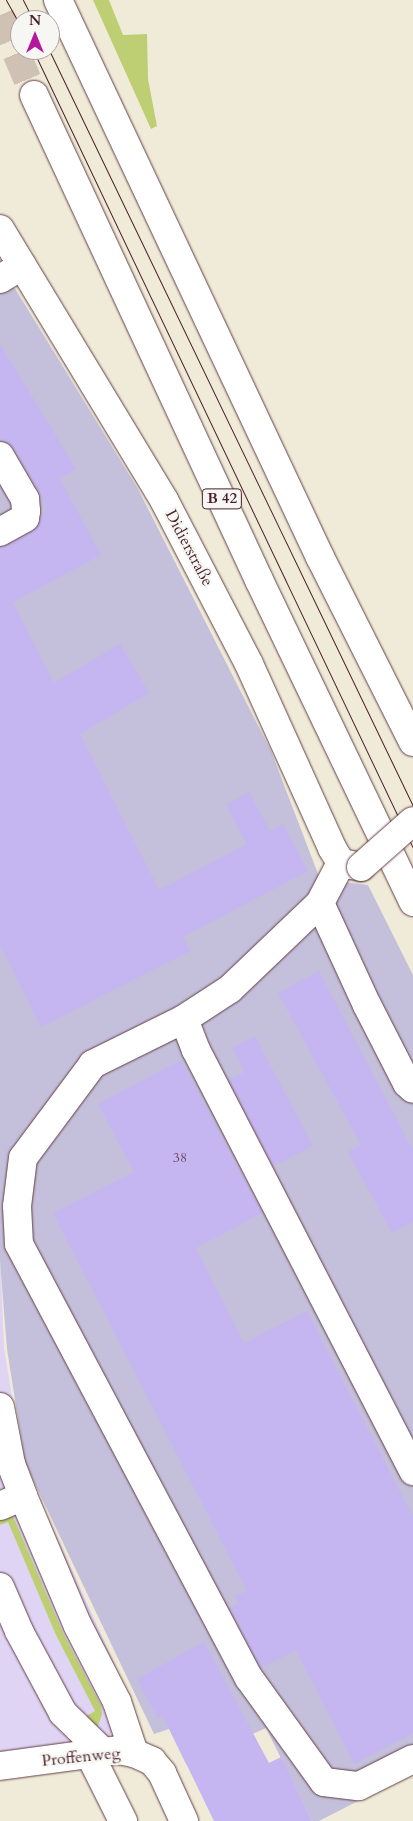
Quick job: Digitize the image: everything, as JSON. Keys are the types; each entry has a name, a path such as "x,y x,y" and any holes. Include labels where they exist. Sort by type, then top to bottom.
{"main road":[{"path":"58,0 320,557 413,742"},
{"name":"B 42","path":"34,95 255,571 413,902"},
{"name":"Didierstraße","path":"0,229 11,273 164,500 351,865"},
{"path":"0,456 25,499 26,511 25,518 0,532"},
{"path":"413,821 351,865 320,903 230,989 184,1019 92,1064 23,1158 17,1206 19,1244 249,1678 324,1782 358,1786 413,1759"},
{"path":"320,903 372,1014 407,1083 413,1089"},
{"path":"184,1019 196,1050 413,1471"},
{"path":"0,1407 11,1464 11,1501 117,1702 134,1752"},
{"path":"0,1587 9,1637 63,1713 97,1754 123,1821"},
{"name":"Proffenweg","path":"0,1766 118,1750 134,1752 152,1761 162,1773 184,1821"}],"shaded area":[{"path":"0,264 138,489 271,751 320,879 368,885 413,975 413,1773 319,1821 312,1821 266,1728 186,1764 169,1729 154,1734 25,1463 7,1349 0,1261"},
{"path":"0,1251 4,1348 23,1463 132,1702 110,1735 71,1751 0,1760"}],"green space":[{"path":"93,0 109,0 123,35 147,34 148,79 157,126 151,129"},
{"path":"12,1514 64,1635 101,1706 102,1714 96,1732 80,1720 95,1711 56,1635 8,1522 0,1525 0,1519"}],"building":[{"path":"0,344 76,469 60,479 101,555 13,602 54,683 120,644 149,693 80,734 159,890 247,844 226,805 249,792 270,831 283,824 308,871 183,937 190,951 41,1027 0,945 0,548 33,531 45,511 39,491 14,448 0,438"},
{"path":"319,971 413,1150 413,1222 392,1233 348,1152 361,1145 278,993"},
{"path":"255,1036 313,1146 273,1166 229,1080 245,1072 232,1048"},
{"path":"181,1060 262,1213 196,1248 244,1343 307,1311 413,1517 413,1733 354,1764 296,1650 261,1668 230,1608 239,1603 235,1596 247,1591 53,1213 134,1172 98,1104"},
{"path":"204,1642 269,1763 281,1757 312,1821 214,1821 163,1716 158,1719 137,1679"}],"tunnel":[{"path":"0,15 34,95"}],"tram line":[{"path":"6,0 12,10"},
{"path":"23,0 28,10"},
{"path":"38,60 413,848"},
{"path":"54,60 413,806"}]}
